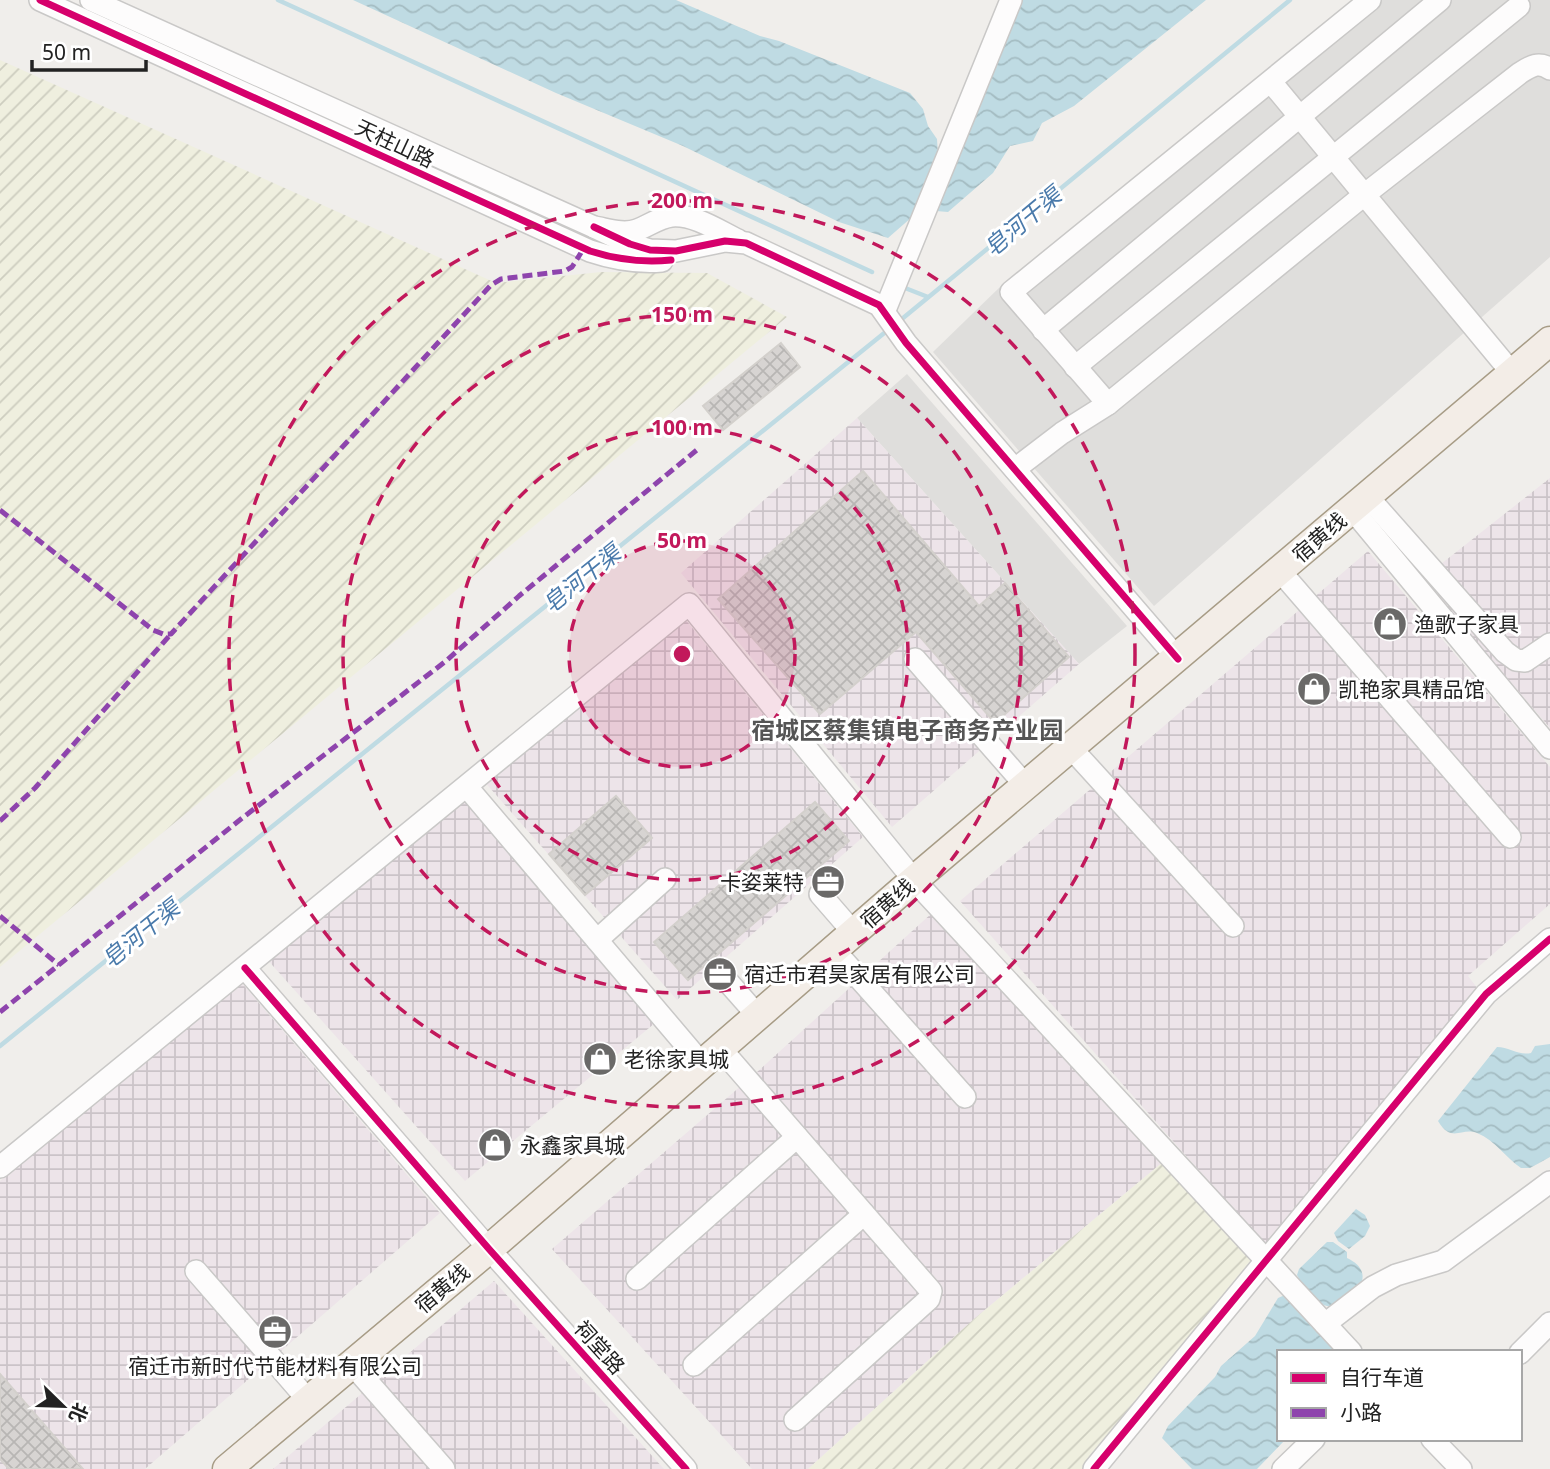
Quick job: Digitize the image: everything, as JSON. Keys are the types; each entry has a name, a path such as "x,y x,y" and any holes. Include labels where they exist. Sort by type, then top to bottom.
{"main road":[{"name":"宿黄线","path":"227,1469 489,1249 914,880 1550,341"}],"street":[{"name":"天柱山路","path":"40,0 550,233 615,259 647,262 680,259 747,243"},
{"name":"天柱山路","path":"91,0 594,227 634,232 664,218 680,216 747,243"},
{"path":"886,313 1011,0"},
{"path":"1108,404 1011,292 1370,0"},
{"path":"1043,330 1440,0"},
{"path":"1075,366 1519,6"},
{"path":"1015,469 1062,433 1108,404 1364,195 1520,73 1532,65 1542,64 1550,69"},
{"path":"1271,82 1512,373"},
{"path":"594,227 650,250 676,251 725,241 747,243 875,303 886,313 906,343 1178,659"},
{"path":"1360,502 1505,652 1516,660 1525,661 1550,644"},
{"path":"1360,502 1550,748"},
{"path":"1280,571 1510,837"},
{"path":"0,1167 689,604 914,880 1349,1350"},
{"path":"915,659 1026,786"},
{"path":"1072,748 1233,926"},
{"path":"467,787 597,940 711,1056 797,1137 931,1291 929,1299 795,1420"},
{"path":"597,940 665,879"},
{"path":"820,894 844,941 965,1097"},
{"path":"1094,1469 1486,994 1550,939"},
{"name":"祠堂路","path":"245,968 489,1249 686,1469"},
{"path":"728,982 758,1016"},
{"path":"637,1279 797,1137"},
{"path":"1325,1324 1373,1287 1396,1276 1443,1261 1550,1182"},
{"path":"694,1364 864,1214"},
{"path":"196,1271 308,1401"},
{"path":"1522,1351 1550,1323"},
{"path":"352,1364 444,1469"},
{"path":"1283,1469 1312,1441"},
{"path":"1434,1441 1448,1465"}],"shaded area":[{"path":"1357,0 1550,0 1550,257 1154,606 933,352 1002,285"},
{"path":"907,374 1127,626 1079,664 857,418"},
{"path":"857,418 1079,664 892,827 681,573"},
{"path":"1550,478 1550,728 1422,579"},
{"path":"1368,551 1550,767 1550,904 1468,976 1478,989 1267,1247 960,901"},
{"path":"685,619 863,837 677,1000 482,779"},
{"path":"459,795 655,1023 465,1181 265,957"},
{"path":"932,913 1163,1162 974,1319 808,1469 752,1469 552,1249 757,1072"},
{"path":"240,981 440,1213 145,1469 0,1469 0,1181"},
{"path":"494,1281 664,1469 273,1469"}],"green space":[{"path":"0,60 496,283 601,272 707,273 787,317 0,967"},
{"path":"1163,1162 1262,1261 1087,1469 808,1469 974,1319"}],"water":[{"path":"353,0 676,0 760,36 910,93 923,109 928,126 937,139 938,155 912,217 888,238 839,222 683,146 556,93"},
{"path":"1017,0 1206,0 1074,106 1042,123 1033,141 1010,146 993,173 948,212 936,211"},
{"path":"1550,1044 1550,1157 1530,1168 1521,1168 1484,1136 1471,1132 1452,1133 1443,1128 1438,1121 1497,1047 1527,1054 1531,1053 1535,1046"},
{"path":"1356,1209 1365,1215 1370,1226 1365,1236 1349,1249 1338,1241 1334,1233"},
{"path":"1327,1242 1333,1242 1347,1252 1347,1258 1358,1265 1362,1281 1351,1297 1327,1306 1315,1298 1297,1275 1299,1269"},
{"path":"1285,1295 1341,1350 1277,1350 1277,1441 1284,1441 1257,1469 1192,1469 1162,1438 1168,1426 1215,1377 1221,1366 1255,1336 1278,1298"}],"building":[{"path":"781,343 800,367 723,430 703,406"},
{"path":"863,471 979,606 1005,583 1069,657 995,723 916,632 820,714 718,599"},
{"path":"616,796 652,838 585,895 549,854"},
{"path":"815,802 849,841 688,980 654,942"},
{"path":"0,1374 83,1469 9,1469 0,1459"}],"waterway":[{"path":"278,0 872,272"},
{"name":"皂河干渠","path":"897,323 1290,0"},
{"path":"900,286 928,297"},
{"name":"皂河干渠","path":"0,1046 888,330"}],"marked path":[{"path":"0,510 153,630 171,634 491,285 501,279 565,271 572,267 584,248"},
{"path":"0,1012 241,819 446,661 519,596 698,449"},
{"path":"0,821 35,788 171,634"},
{"path":"0,916 59,965"}],"cycle path":[{"path":"40,0 590,251 630,260 671,260"},
{"path":"594,227 650,250 676,251 725,241 746,243 879,305 906,343 1178,659"},
{"path":"1094,1469 1486,994 1550,939"},
{"path":"245,968 489,1249 686,1469"}],"place":[{"name":"渔歌子家具","path":"1390,624"},
{"name":"凯艳家具精品馆","path":"1314,689"},
{"name":"卡姿莱特","path":"828,882"},
{"name":"宿迁市君昊家居有限公司","path":"720,974"},
{"name":"老徐家具城","path":"600,1059"},
{"name":"永鑫家具城","path":"495,1145"},
{"name":"宿迁市新时代节能材料有限公司","path":"275,1332"}],"district":[{"name":"宿城区蔡集镇电子商务产业园","path":"907,729"}]}
